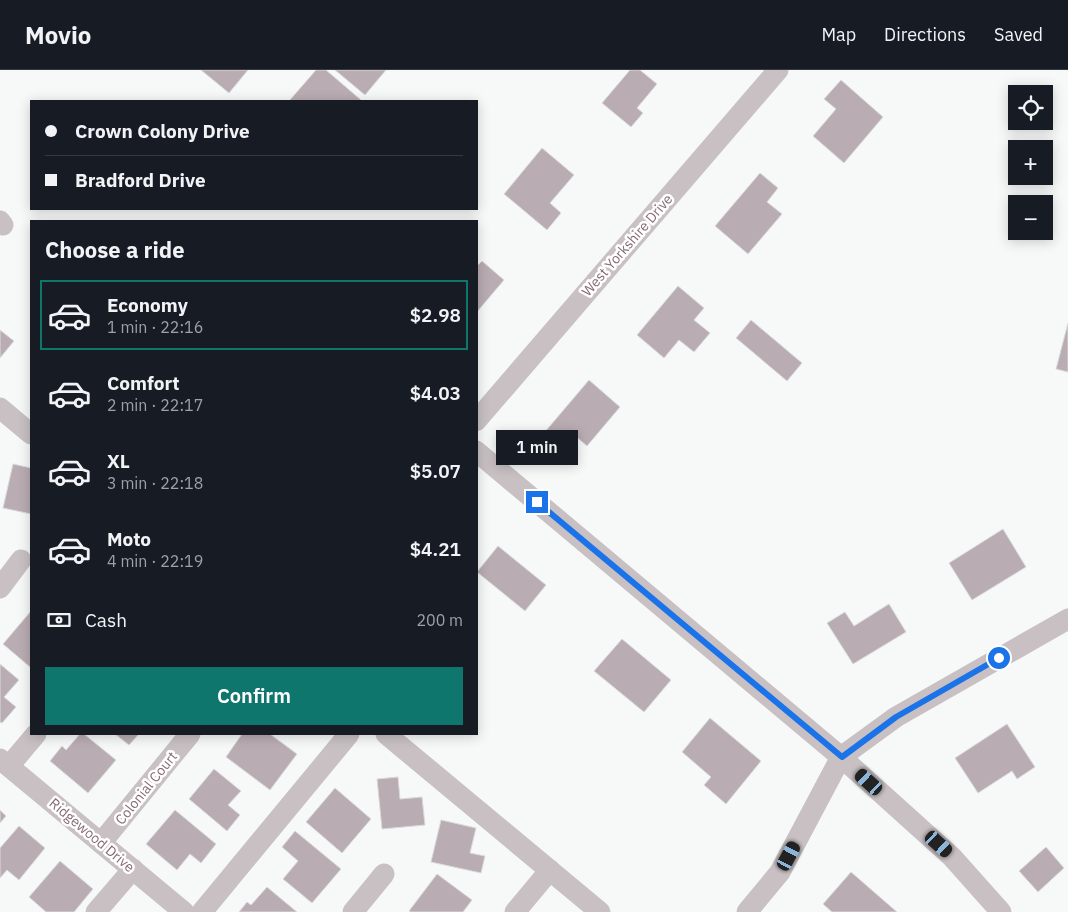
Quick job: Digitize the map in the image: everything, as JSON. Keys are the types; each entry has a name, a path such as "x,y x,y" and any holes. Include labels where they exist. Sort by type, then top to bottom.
{"street":[{"name":"West Yorkshire Drive","path":"478,418 778,70"},
{"path":"0,408 30,433"},
{"path":"478,453 842,757 952,857 1001,912"},
{"path":"0,588 22,560"},
{"path":"747,912 780,872 842,757 896,717 1068,619"},
{"path":"4,763 35,735"},
{"name":"Colonial Court","path":"101,842 189,735"},
{"path":"202,912 348,735"},
{"path":"387,735 600,912"},
{"name":"Ridgewood Drive","path":"4,763 184,912"},
{"path":"96,912 133,869"},
{"path":"515,912 550,870"},
{"path":"353,912 384,874"}],"building":[{"path":"201,70 248,70 229,93"},
{"path":"316,70 326,70 361,100 290,100"},
{"path":"335,70 386,70 365,95"},
{"path":"630,70 640,70 657,84 637,108 643,113 631,127 602,103"},
{"path":"841,80 883,117 844,163 813,136 836,109 824,99"},
{"path":"542,148 574,175 550,203 561,213 547,230 504,194"},
{"path":"760,173 778,188 767,202 782,214 748,254 715,226"},
{"path":"482,261 504,280 478,311 478,265"},
{"path":"678,286 704,308 694,320 710,333 694,352 679,340 664,358 637,335"},
{"path":"751,320 802,363 787,381 736,338"},
{"path":"1068,323 1068,372 1056,369"},
{"path":"0,330 14,341 0,358"},
{"path":"589,380 620,407 587,446 573,434 561,448 544,433"},
{"path":"13,464 30,468 30,514 3,508"},
{"path":"1003,529 1026,567 972,600 949,563"},
{"path":"498,546 546,585 525,611 478,573"},
{"path":"889,604 906,632 853,664 827,623 845,612 854,626"},
{"path":"30,612 30,667 3,644"},
{"path":"622,639 671,680 644,712 594,671"},
{"path":"0,664 19,680 4,697 16,707 2,723 0,722"},
{"path":"710,718 761,761 726,804 704,785 711,777 682,752"},
{"path":"1007,724 1035,767 1017,779 1012,771 978,793 955,758"},
{"path":"79,735 85,735 116,760 88,793 50,761 62,746 66,750"},
{"path":"116,735 138,735 129,745"},
{"path":"241,735 271,735 297,754 270,790 226,757"},
{"path":"214,769 241,791 228,805 240,815 227,831 189,799"},
{"path":"398,777 400,799 422,797 425,825 382,829 377,779"},
{"path":"335,788 371,819 342,853 306,822"},
{"path":"0,810 6,816 0,823"},
{"path":"175,810 216,844 201,863 190,854 177,870 146,844"},
{"path":"441,820 476,828 470,853 485,856 481,873 431,862"},
{"path":"19,826 45,848 19,880 7,870 0,878 0,848"},
{"path":"295,831 341,869 312,903 283,879 298,861 282,847"},
{"path":"1046,847 1064,868 1038,892 1019,871"},
{"path":"60,861 93,889 74,912 46,912 29,897"},
{"path":"851,872 897,912 832,912 823,904"},
{"path":"437,874 472,900 463,912 409,911"},
{"path":"267,887 297,912 239,912 247,902 251,905"}],"route":[{"path":"537,502 842,757 896,717 999,658"}]}
